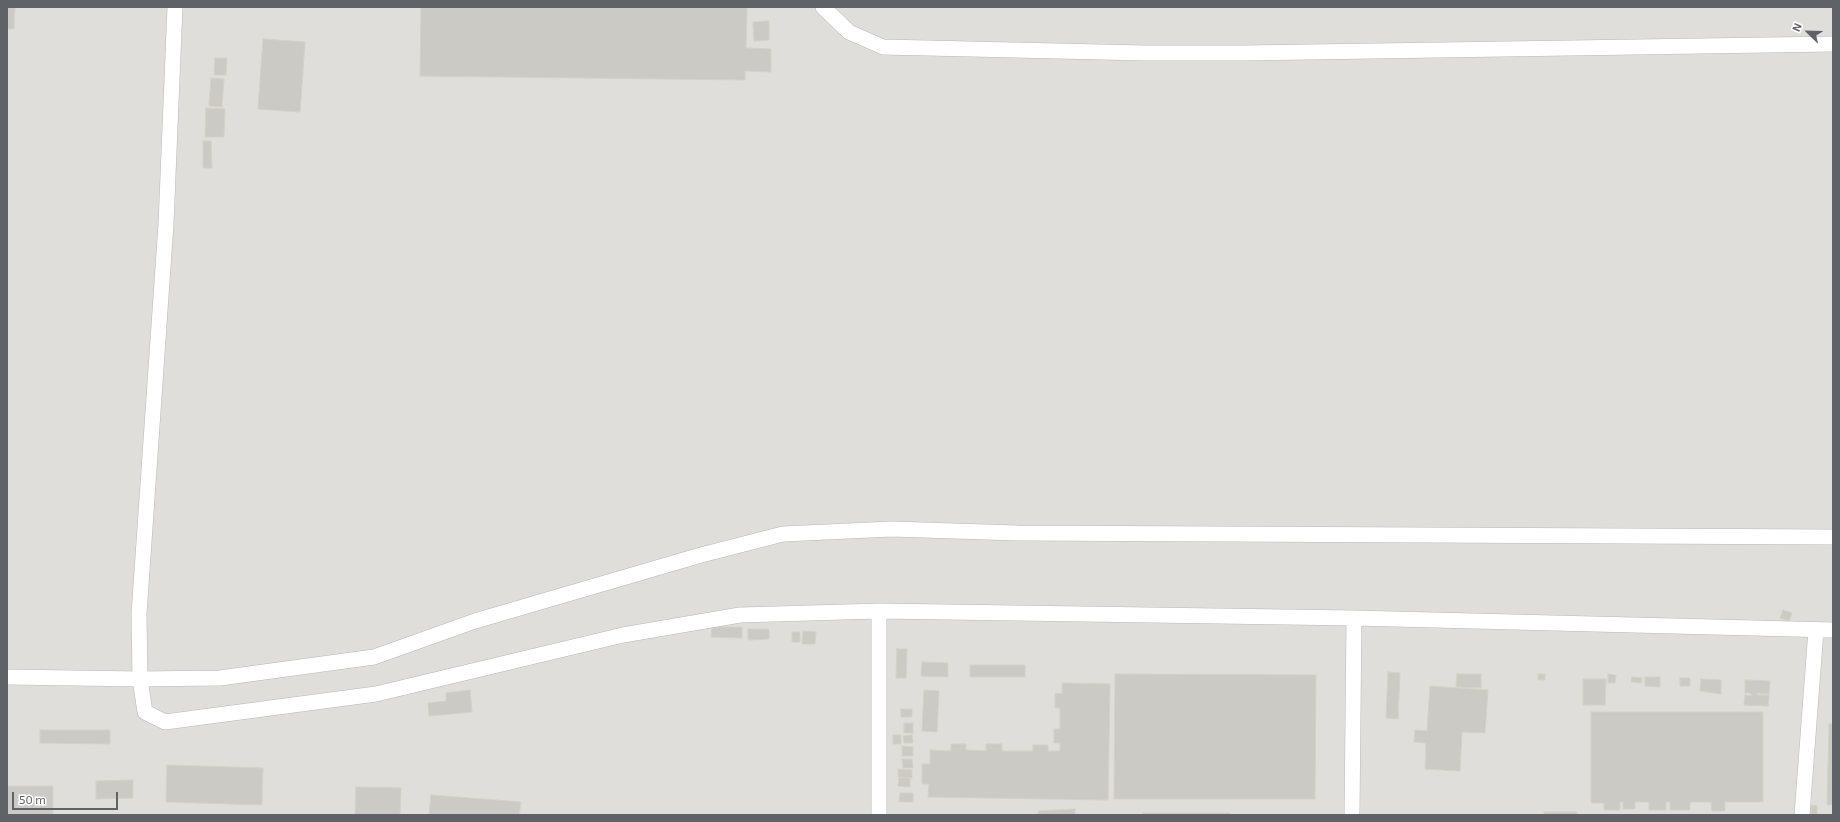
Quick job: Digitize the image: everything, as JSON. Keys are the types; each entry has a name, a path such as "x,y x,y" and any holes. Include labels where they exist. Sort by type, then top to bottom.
{"street":[{"path":"174,7 166,224 139,614 140,679 145,712 165,722 376,694 623,635 740,615 879,610 1354,618 1833,630"},
{"path":"823,7 849,32 883,47 1145,53 1244,53 1833,44"},
{"path":"7,677 140,679 220,678 374,656 475,621 701,555 783,534 892,529 1017,532 1833,537"},
{"path":"879,610 880,815"},
{"path":"1352,815 1354,618"},
{"path":"1802,815 1816,630"}],"shaded area":[{"path":"7,7 1833,7 1833,815 7,815"}],"building":[{"path":"7,7 15,7 14,29 7,29"},
{"path":"421,7 747,7 746,48 771,49 771,72 745,71 745,80 420,76"},
{"path":"769,21 769,40 754,41 753,22"},
{"path":"263,39 305,42 300,112 258,109"},
{"path":"215,58 227,58 226,75 214,75"},
{"path":"211,78 224,79 222,107 209,106"},
{"path":"206,108 225,109 224,137 205,137"},
{"path":"203,141 211,141 212,168 203,168"},
{"path":"1783,610 1792,613 1789,621 1780,618"},
{"path":"712,627 742,627 742,638 711,637"},
{"path":"748,629 769,629 769,639 748,640"},
{"path":"803,631 816,632 815,644 802,644"},
{"path":"792,632 800,632 800,642 792,642"},
{"path":"897,649 907,649 906,678 896,678"},
{"path":"922,662 948,663 948,677 921,676"},
{"path":"970,665 1025,665 1025,677 970,677"},
{"path":"1388,672 1400,673 1398,719 1386,718"},
{"path":"1115,674 1316,675 1315,799 1114,799"},
{"path":"1457,674 1481,674 1481,688 1456,687"},
{"path":"1538,674 1545,674 1545,680 1538,680"},
{"path":"1608,674 1616,675 1615,683 1608,683"},
{"path":"1632,677 1642,678 1641,683 1631,682"},
{"path":"1645,677 1660,677 1660,687 1645,686"},
{"path":"1680,678 1690,678 1690,686 1680,686"},
{"path":"1583,679 1606,679 1605,705 1583,705"},
{"path":"1701,679 1721,680 1721,694 1700,691"},
{"path":"1745,680 1770,681 1769,694 1757,693 1757,695 1769,695 1768,706 1744,705 1745,695 1751,696 1751,693 1745,693"},
{"path":"1062,683 1110,684 1108,800 928,797 929,784 922,784 922,764 930,764 930,750 951,751 951,744 966,744 966,750 986,751 986,744 1002,744 1002,751 1033,751 1033,745 1048,745 1048,751 1060,751 1060,743 1054,743 1054,729 1060,729 1060,708 1055,708 1055,693 1062,694"},
{"path":"1430,686 1488,690 1485,733 1462,732 1460,771 1425,769 1426,743 1414,742 1415,730 1427,731"},
{"path":"470,690 472,712 429,716 428,703 446,701 446,693"},
{"path":"924,690 939,691 937,732 922,731"},
{"path":"901,709 912,709 912,717 901,717"},
{"path":"1591,712 1763,712 1763,802 1725,802 1725,811 1712,811 1711,802 1690,802 1690,810 1670,810 1670,802 1666,802 1666,810 1649,810 1649,802 1635,802 1635,809 1623,809 1623,802 1620,802 1620,810 1604,810 1604,803 1591,803"},
{"path":"904,723 913,723 913,733 904,733"},
{"path":"1829,724 1833,724 1833,805 1827,805"},
{"path":"40,730 110,730 110,744 40,743"},
{"path":"893,735 901,735 901,744 893,744"},
{"path":"912,735 913,743 904,743 903,736"},
{"path":"902,746 913,747 913,756 902,756"},
{"path":"902,759 912,759 913,768 903,768"},
{"path":"167,765 263,768 262,805 166,802"},
{"path":"898,769 912,770 912,778 898,777"},
{"path":"899,777 910,778 910,787 898,786"},
{"path":"133,780 133,798 96,799 96,781"},
{"path":"7,786 53,786 53,815 7,815"},
{"path":"356,787 401,788 400,815 355,815"},
{"path":"900,793 913,793 913,802 899,802"},
{"path":"431,795 521,802 519,815 429,815"},
{"path":"1811,805 1817,806 1817,814 1811,814"},
{"path":"1075,809 1075,815 1038,815 1038,811"},
{"path":"1544,812 1577,812 1577,815 1545,815"},
{"path":"1143,813 1229,813 1229,815 1143,815"}]}
